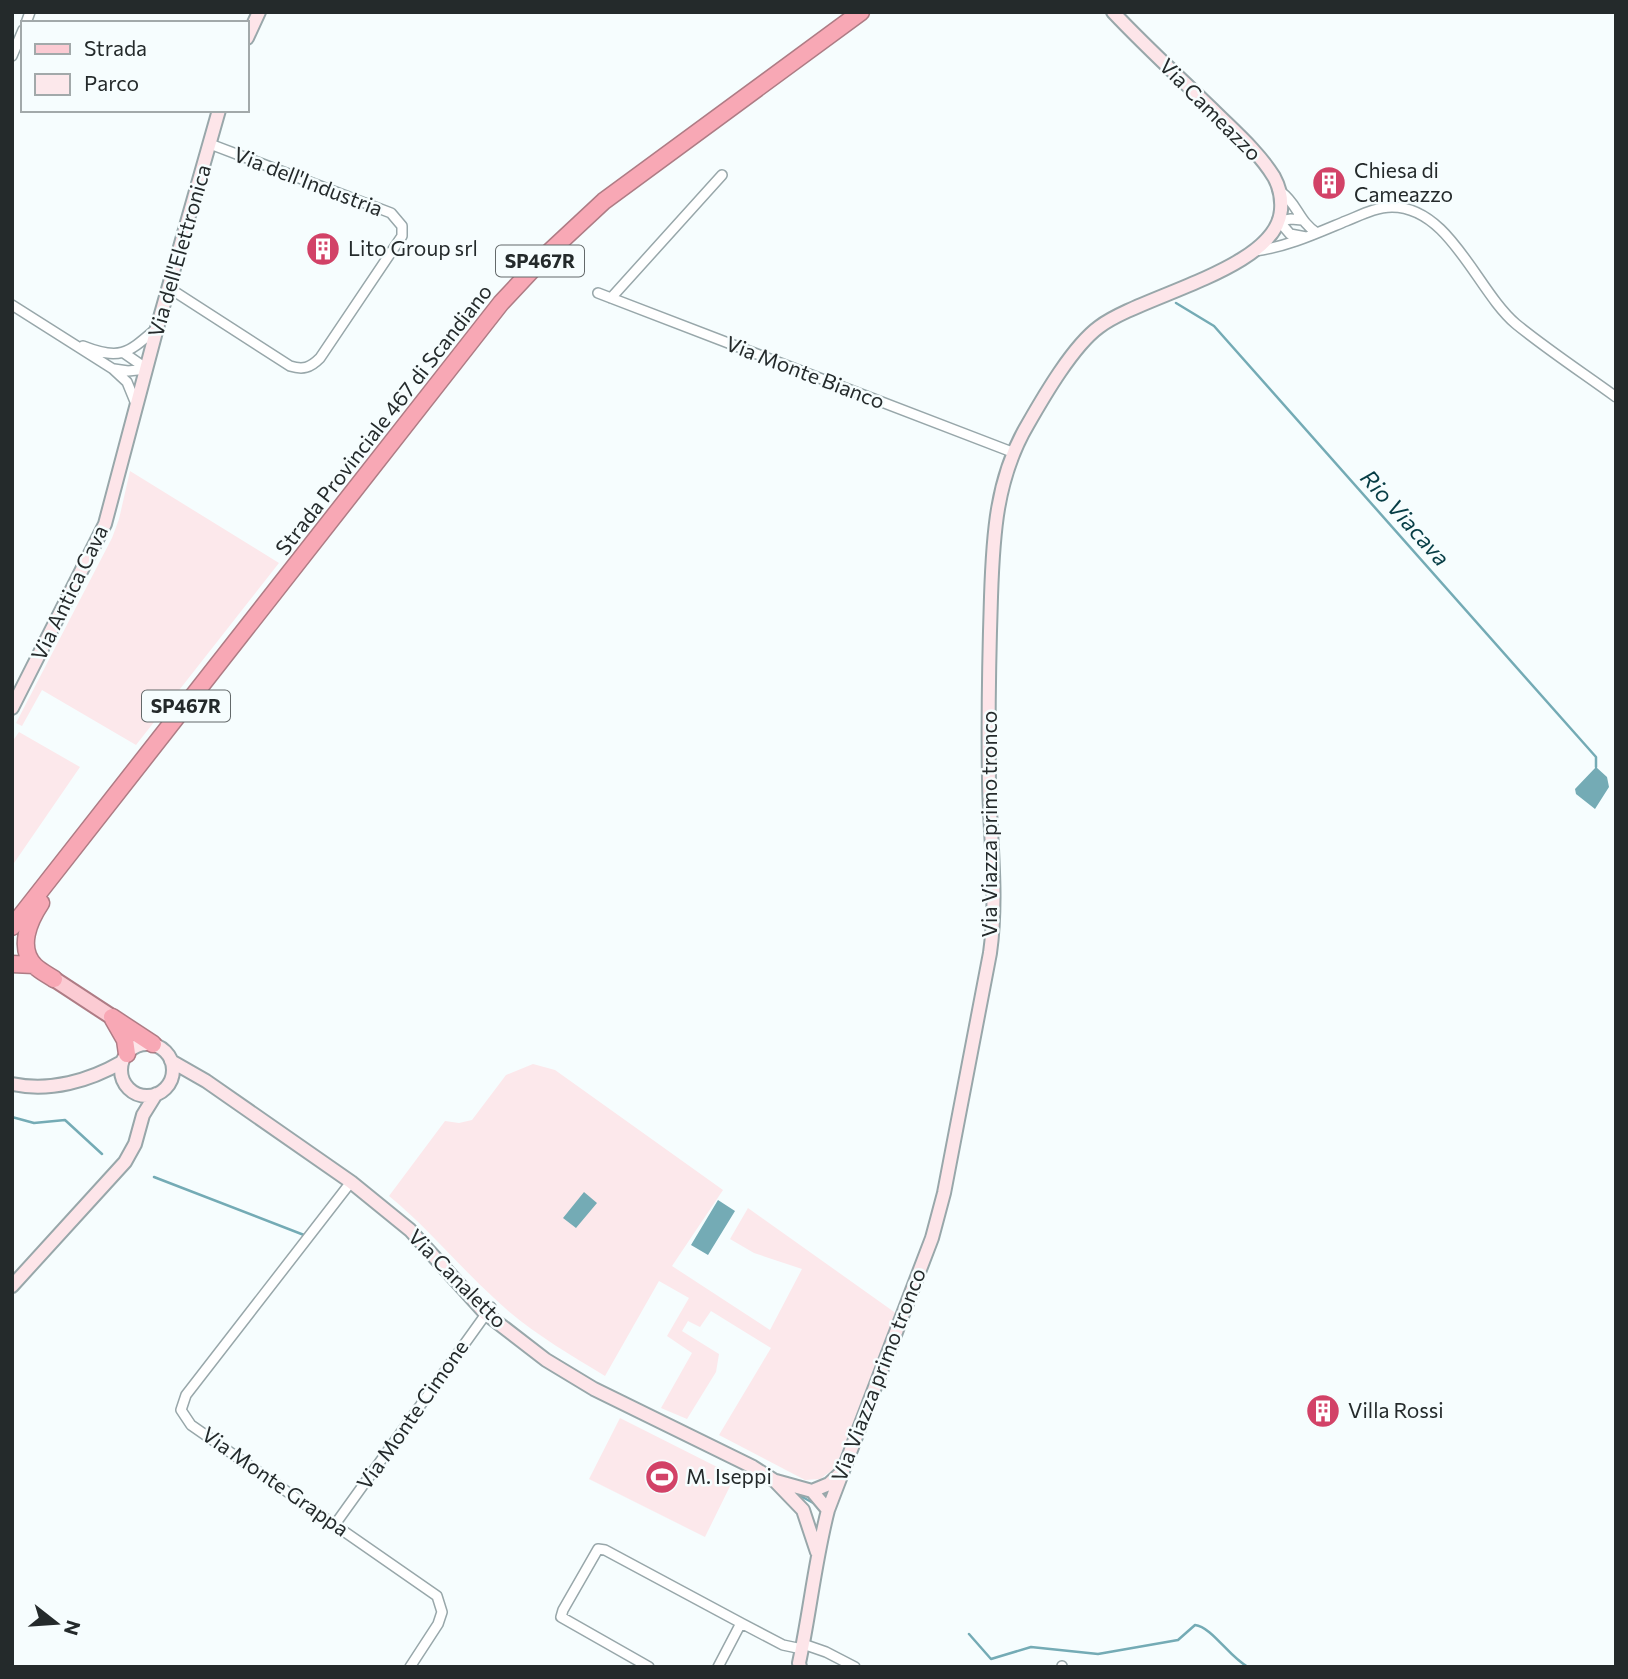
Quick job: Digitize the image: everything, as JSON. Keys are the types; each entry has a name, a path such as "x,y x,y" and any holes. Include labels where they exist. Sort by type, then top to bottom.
{"highway":[{"name":"Strada Provinciale 467 di Scandiano","path":"12,927 501,303 545,256 604,201 860,13"},
{"path":"12,912 46,873 85,835"},
{"path":"54,979 34,965 26,950 26,934 36,910 85,835"},
{"path":"12,964 34,965"},
{"path":"112,1017 153,1044"},
{"path":"112,1017 125,1040 124,1058"}],"main road":[{"path":"54,979 112,1017"}],"street":[{"path":"248,36 259,12"},
{"name":"Via Cameazzo","path":"1113,12 1247,143 1273,175 1281,192"},
{"path":"12,56 21,35"},
{"name":"Via dell'Elettronica","path":"139,399 218,112"},
{"name":"Via dell'Industria","path":"169,288 290,366 302,370 312,366 320,358 402,236 402,226 391,213 210,144"},
{"path":"611,298 722,175"},
{"path":"1281,192 1287,196 1312,235 1290,234 1279,221 1281,192"},
{"path":"1255,251 1272,249 1312,235 1377,208 1405,208 1429,219 1446,233 1484,289 1509,317 1616,397"},
{"path":"1279,221 1302,220"},
{"name":"Via Viazza primo tronco","path":"798,1665 828,1510 932,1238 944,1193 990,953 994,921 989,781 992,564 1001,486 1012,452 1076,351 1100,326 1245,258 1268,241 1279,221"},
{"name":"Via Monte Bianco","path":"598,293 1012,452"},
{"path":"12,305 75,343 99,353 124,353 157,328"},
{"path":"75,343 113,369 139,399"},
{"path":"124,353 146,369"},
{"path":"113,369 146,369"},
{"name":"Via Antica Cava","path":"12,708 99,540 110,510 139,399"},
{"path":"12,1084 35,1088 89,1079 124,1058 139,1045 153,1044 166,1052 172,1061 172,1077 143,1115 135,1144 125,1162 12,1286"},
{"path":"124,1058 122,1076 143,1115"},
{"name":"Via Canaletto","path":"172,1061 351,1182 410,1230 488,1310 546,1360 594,1389 753,1467 775,1481 803,1510 818,1556"},
{"path":"89,1079 131,1089 146,1096 161,1090 172,1079 191,1073"},
{"name":"Via Monte Grappa","path":"351,1182 186,1395 181,1410 191,1425 438,1596 443,1612 410,1667"},
{"name":"Via Monte Cimone","path":"336,1523 488,1310"},
{"path":"828,1510 812,1491 829,1484 841,1473"},
{"name":"Via Canaletto","path":"775,1481 812,1491"},
{"path":"803,1510 828,1510"},
{"path":"649,1667 561,1617 598,1549 605,1550 783,1645 803,1646 826,1652 855,1667"},
{"path":"718,1667 741,1623"}],"green space":[{"path":"130,471 279,563 136,745 42,690 22,726 16,723 112,538"},
{"path":"19,732 80,767 12,866 12,742"},
{"path":"533,1064 555,1070 723,1190 672,1266 770,1330 802,1269 754,1253 730,1239 748,1208 897,1314 835,1468 820,1479 805,1480 719,1435 771,1348 711,1311 700,1327 688,1321 682,1331 719,1354 716,1372 687,1419 661,1408 692,1353 667,1336 689,1298 659,1281 605,1376 547,1340 507,1310 389,1196 445,1121 459,1123 472,1120 506,1075"},
{"name":"M. Iseppi","path":"620,1418 735,1476 705,1537 589,1479"}],"water":[{"path":"1596,767 1607,777 1609,787 1595,809 1576,794 1575,789"},
{"path":"584,1192 597,1203 576,1228 563,1218"},
{"path":"718,1200 735,1211 708,1255 691,1245"}],"waterway":[{"name":"Rio Viacava","path":"1176,303 1214,326 1596,757 1596,767"},
{"path":"12,1117 34,1123 65,1120 102,1154"},
{"path":"154,1177 304,1235"},
{"path":"795,1493 817,1505"},
{"path":"969,1634 991,1659 1031,1647 1098,1654 1178,1640 1195,1625 1208,1631 1248,1667"}],"place":[{"name":"Chiesa di Cameazzo","path":"1329,183"},
{"name":"Lito Group srl","path":"323,249"},
{"name":"Villa Rossi","path":"1323,1411"},
{"name":"M. Iseppi","path":"662,1477"}]}
